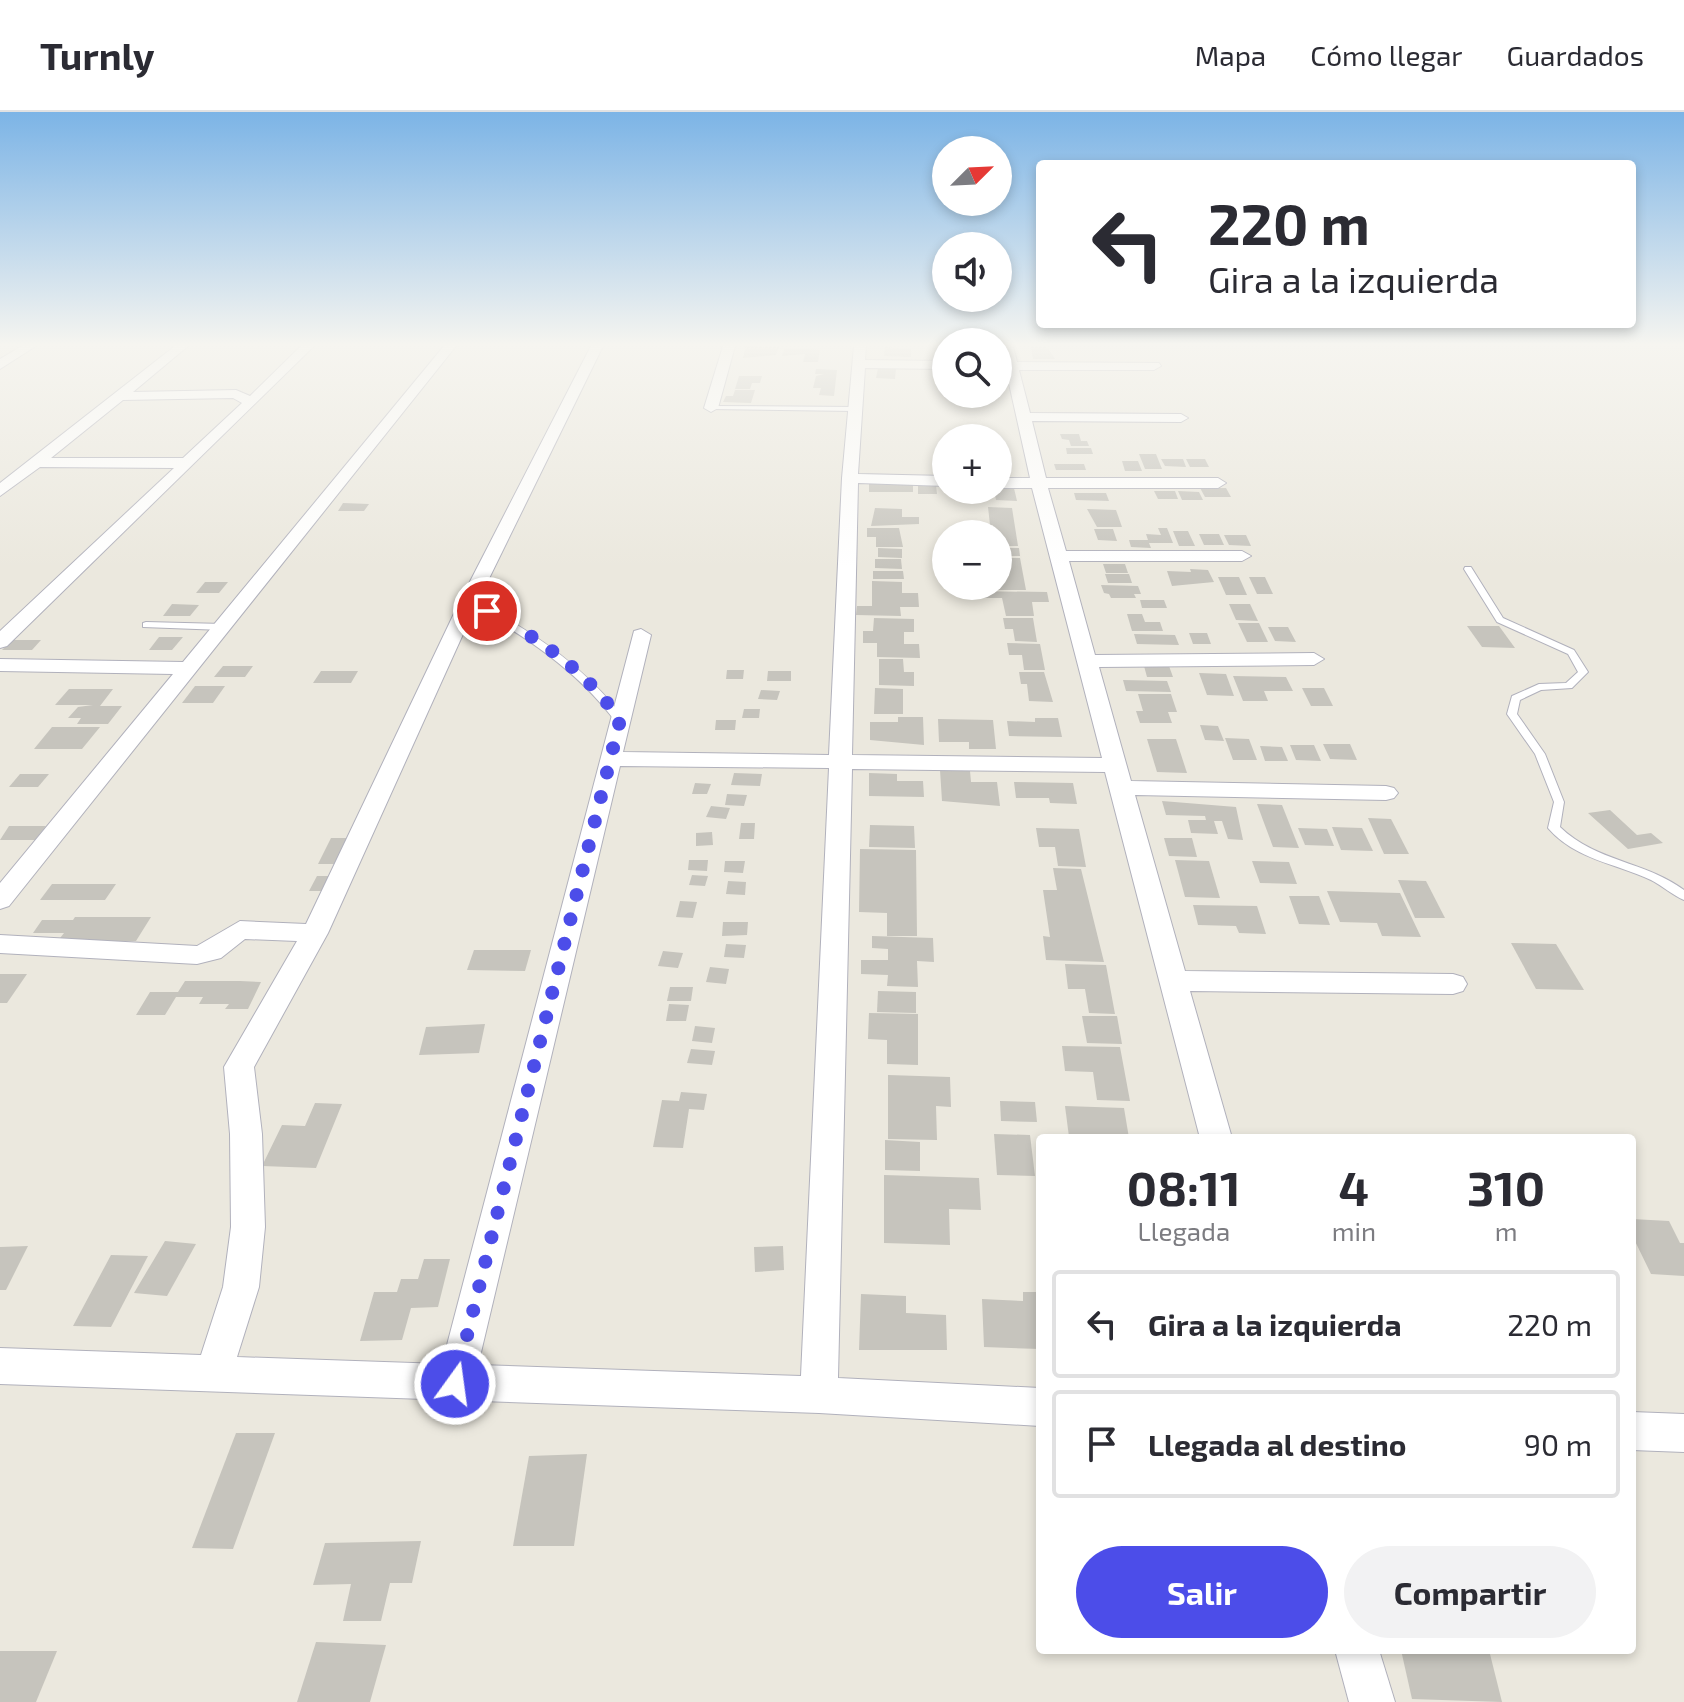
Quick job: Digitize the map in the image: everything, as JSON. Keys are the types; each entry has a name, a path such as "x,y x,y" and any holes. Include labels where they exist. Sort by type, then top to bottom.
{"street":[{"path":"0,491 89,420"},
{"path":"0,642 232,420"},
{"path":"0,900 390,420"},
{"path":"213,1374 241,1287 248,1227 246,1134 239,1067 315,933 469,601 560,420"},
{"path":"819,1395 854,420"},
{"path":"1025,420 1039,484 1215,1134"},
{"path":"37,462 188,463"},
{"path":"850,478 932,481"},
{"path":"1012,483 1218,483"},
{"path":"1059,556 1242,556"},
{"path":"455,1384 641,635"},
{"path":"1087,661 1314,659"},
{"path":"0,665 189,668"},
{"path":"611,759 841,762 1386,793"},
{"path":"0,944 197,955 211,951 240,930 315,933"},
{"path":"1174,981 1453,984"},
{"path":"0,1366 819,1395 1036,1407"},
{"path":"1636,1431 1684,1433"},
{"path":"1358,1654 1372,1702"}],"lane":[{"path":"1468,569 1500,620 1571,652 1583,672 1569,686 1539,687 1515,698 1512,714 1540,754 1559,802 1554,828 1565,842 1586,855 1638,868 1684,896"},
{"path":"469,601 559,656 599,690 620,720"},
{"path":"146,625 223,627"}],"building":[{"path":"1060,434 1079,434 1081,441 1087,441 1089,446 1071,446 1069,440 1062,439"},
{"path":"1066,448 1091,448 1093,454 1067,454"},
{"path":"1139,454 1156,454 1162,469 1145,469"},
{"path":"1161,459 1183,459 1186,467 1165,466"},
{"path":"1186,459 1205,459 1209,467 1190,467"},
{"path":"1122,461 1138,461 1142,471 1125,471"},
{"path":"1054,464 1084,464 1086,470 1056,470"},
{"path":"869,484 913,485 913,492 869,492"},
{"path":"1012,484 1013,484 1017,501 1012,501"},
{"path":"918,485 932,485 932,494 918,494"},
{"path":"1200,488 1226,488 1231,497 1205,497"},
{"path":"1154,491 1175,491 1178,499 1158,499"},
{"path":"1178,491 1199,492 1203,500 1182,500"},
{"path":"1074,493 1106,493 1109,501 1076,500"},
{"path":"343,503 369,504 364,511 338,511"},
{"path":"988,507 1012,508 1018,546 1012,546 1012,520 989,520"},
{"path":"875,508 902,509 902,517 919,517 919,524 871,526"},
{"path":"1087,509 1116,510 1122,527 1097,527"},
{"path":"867,528 899,528 903,547 876,547 876,537 867,537"},
{"path":"1158,528 1167,528 1173,543 1149,543 1151,548 1131,547 1129,540 1148,540 1146,534 1161,535"},
{"path":"1094,529 1113,529 1117,541 1098,540"},
{"path":"1173,531 1188,531 1195,546 1179,546"},
{"path":"1199,534 1219,534 1224,545 1204,545"},
{"path":"1224,535 1246,535 1251,546 1229,545"},
{"path":"878,548 902,549 902,558 878,557"},
{"path":"1012,548 1019,548 1020,556 1012,556"},
{"path":"1012,558 1020,558 1026,590 1012,590"},
{"path":"875,559 901,559 902,569 875,568"},
{"path":"1103,564 1125,564 1128,573 1106,573"},
{"path":"1190,569 1208,570 1214,582 1172,586 1167,571 1191,572"},
{"path":"873,571 903,571 904,579 873,579"},
{"path":"1105,574 1129,574 1132,583 1108,583"},
{"path":"1218,577 1239,577 1247,595 1226,595"},
{"path":"1249,577 1265,577 1273,594 1257,594"},
{"path":"872,581 902,582 902,593 918,593 919,607 900,607 901,616 856,615 857,606 872,606"},
{"path":"205,582 228,582 219,593 196,593"},
{"path":"1101,585 1138,586 1141,594 1134,594 1136,598 1111,598 1104,593"},
{"path":"1012,592 1047,592 1049,602 1032,602 1034,616 1006,616 1002,600 1012,600"},
{"path":"1140,600 1164,600 1167,608 1142,608"},
{"path":"172,604 199,605 190,616 163,616"},
{"path":"1229,604 1250,604 1258,621 1236,620"},
{"path":"1127,614 1142,614 1145,622 1160,622 1163,631 1132,631"},
{"path":"874,618 914,619 914,632 904,632 904,644 919,644 920,658 877,657 877,643 863,643 863,631 873,631"},
{"path":"1003,618 1033,618 1037,642 1015,641 1013,629 1005,629"},
{"path":"1238,623 1259,623 1268,642 1247,642"},
{"path":"1467,626 1499,626 1515,648 1482,647"},
{"path":"1268,627 1288,627 1296,642 1275,641"},
{"path":"1189,633 1207,633 1211,644 1193,644"},
{"path":"1134,634 1175,635 1179,645 1137,644"},
{"path":"159,637 183,637 172,650 149,650"},
{"path":"12,640 41,640 32,650 2,650"},
{"path":"1007,643 1040,644 1045,670 1024,670 1022,655 1009,655"},
{"path":"879,659 903,659 904,672 914,672 914,686 879,685"},
{"path":"223,666 253,666 245,677 214,677"},
{"path":"1144,666 1169,666 1173,677 1147,677"},
{"path":"727,670 744,670 743,679 726,679"},
{"path":"321,671 358,671 351,683 313,683"},
{"path":"768,671 791,671 791,681 767,681"},
{"path":"1019,672 1044,672 1053,702 1029,701 1027,684 1021,684"},
{"path":"1199,673 1226,674 1234,696 1207,695"},
{"path":"1233,676 1286,677 1293,691 1264,691 1268,701 1243,701"},
{"path":"1123,680 1167,681 1171,692 1126,691"},
{"path":"195,686 225,686 213,703 182,703"},
{"path":"875,688 903,689 903,714 874,714"},
{"path":"1302,688 1324,688 1333,706 1311,706"},
{"path":"69,689 113,689 100,706 122,706 108,724 77,724 81,718 68,718 78,707 93,705 55,705"},
{"path":"761,690 780,691 777,700 758,699"},
{"path":"1138,694 1171,694 1177,712 1168,712 1172,723 1140,723 1136,711 1143,711"},
{"path":"744,709 760,709 759,718 742,718"},
{"path":"898,717 923,717 924,745 870,740 870,722 898,722"},
{"path":"1035,718 1058,718 1062,737 1009,736 1007,721 1035,722"},
{"path":"938,719 993,720 996,749 969,749 969,742 939,742"},
{"path":"716,720 736,720 735,730 715,730"},
{"path":"1200,725 1218,726 1224,741 1205,740"},
{"path":"52,727 100,727 82,749 34,749"},
{"path":"1225,738 1249,739 1257,760 1233,760"},
{"path":"1147,739 1176,739 1187,773 1157,772"},
{"path":"1323,744 1350,744 1357,760 1330,759"},
{"path":"1290,745 1314,745 1321,761 1296,760"},
{"path":"1260,746 1282,747 1288,761 1265,761"},
{"path":"940,770 970,771 971,782 997,782 1000,806 942,801"},
{"path":"734,773 762,774 760,786 731,785"},
{"path":"869,773 897,774 897,781 923,781 924,797 869,796"},
{"path":"20,774 49,774 38,787 9,787"},
{"path":"1014,782 1073,783 1077,804 1050,803 1049,798 1016,798"},
{"path":"695,783 711,784 707,794 692,794"},
{"path":"727,794 747,795 744,806 725,805"},
{"path":"1162,801 1236,807 1243,840 1228,839 1222,821 1214,821 1218,834 1191,833 1188,820 1206,820 1205,816 1166,815"},
{"path":"1257,804 1282,805 1299,848 1273,847"},
{"path":"711,806 730,808 726,819 706,817"},
{"path":"1610,810 1637,835 1651,833 1663,843 1628,849 1588,813"},
{"path":"1368,818 1391,819 1409,854 1384,854"},
{"path":"741,823 755,823 754,839 739,839"},
{"path":"870,825 914,826 915,848 869,847"},
{"path":"9,826 46,826 35,840 0,840"},
{"path":"1332,827 1362,828 1373,851 1341,850"},
{"path":"1036,828 1079,829 1086,867 1058,866 1055,847 1039,847"},
{"path":"1298,828 1327,829 1334,846 1305,845"},
{"path":"712,832 713,845 696,846 696,833"},
{"path":"331,838 357,838 345,864 318,864"},
{"path":"1164,838 1192,838 1197,857 1169,856"},
{"path":"860,849 916,850 917,936 887,936 887,913 859,912"},
{"path":"689,860 708,860 707,871 688,870"},
{"path":"1175,860 1209,861 1220,898 1185,897"},
{"path":"725,861 745,861 743,873 724,872"},
{"path":"1252,861 1289,862 1297,884 1260,883"},
{"path":"1053,868 1081,869 1104,962 1046,960 1043,936 1050,937 1043,890 1057,890"},
{"path":"692,875 708,876 705,886 689,885"},
{"path":"317,876 341,876 333,891 309,891"},
{"path":"1398,880 1426,881 1445,918 1415,918"},
{"path":"728,881 746,882 745,895 726,894"},
{"path":"52,884 116,884 105,900 40,900"},
{"path":"1327,891 1400,893 1421,937 1382,936 1377,923 1340,922"},
{"path":"1289,896 1319,896 1330,925 1299,924"},
{"path":"680,901 697,902 693,918 676,917"},
{"path":"1193,905 1257,906 1266,934 1239,933 1236,926 1198,925"},
{"path":"75,917 151,917 136,941 57,942 64,933 33,933 42,920 73,920"},
{"path":"723,922 748,922 747,935 722,936"},
{"path":"872,936 933,938 934,962 917,961 918,987 887,986 888,975 861,974 861,960 888,960 888,949 872,948"},
{"path":"1511,943 1556,944 1584,990 1536,989"},
{"path":"726,944 746,945 744,958 724,957"},
{"path":"474,950 531,950 525,971 467,970"},
{"path":"663,951 683,953 678,968 658,966"},
{"path":"1065,964 1106,965 1115,1014 1089,1013 1085,989 1068,989"},
{"path":"710,967 729,969 726,984 706,982"},
{"path":"0,974 27,974 7,1003 0,1003"},
{"path":"185,981 261,982 248,1009 225,1009 229,1004 199,1004 203,997 176,997 165,1015 136,1015 150,992 178,992"},
{"path":"670,987 693,987 691,1001 667,1001"},
{"path":"878,991 916,992 916,1013 877,1012"},
{"path":"669,1004 689,1005 686,1021 666,1021"},
{"path":"869,1013 918,1014 918,1065 887,1064 887,1040 868,1039"},
{"path":"1082,1016 1117,1016 1122,1044 1087,1043"},
{"path":"485,1024 479,1053 419,1055 426,1027"},
{"path":"695,1026 715,1028 712,1043 692,1041"},
{"path":"1062,1046 1120,1047 1130,1101 1097,1100 1093,1072 1065,1071"},
{"path":"691,1049 715,1051 712,1065 687,1063"},
{"path":"888,1075 950,1077 951,1107 936,1106 937,1140 888,1139"},
{"path":"681,1092 707,1094 704,1110 689,1109 683,1148 653,1147 662,1100 679,1101"},
{"path":"1000,1101 1035,1102 1037,1122 1001,1121"},
{"path":"315,1103 342,1104 316,1168 262,1166 282,1125 305,1126"},
{"path":"1065,1106 1124,1108 1128,1134 1069,1134"},
{"path":"994,1134 1030,1135 1035,1176 997,1175"},
{"path":"885,1140 920,1142 920,1171 885,1170"},
{"path":"884,1175 979,1178 981,1210 949,1209 950,1245 884,1243"},
{"path":"1636,1219 1669,1221 1680,1243 1684,1243 1684,1276 1651,1274 1636,1243"},
{"path":"165,1241 196,1244 167,1296 134,1293"},
{"path":"28,1246 6,1290 0,1290 0,1247"},
{"path":"783,1246 784,1270 755,1272 754,1247"},
{"path":"111,1255 148,1256 111,1327 73,1326"},
{"path":"424,1259 450,1259 438,1307 411,1308 402,1340 360,1341 374,1292 397,1292 401,1279 418,1279"},
{"path":"1023,1292 1036,1292 1036,1349 984,1347 982,1299 1023,1301"},
{"path":"861,1294 906,1296 906,1313 946,1315 947,1350 859,1350"},
{"path":"236,1433 275,1433 233,1549 192,1548"},
{"path":"587,1454 574,1546 513,1546 529,1456"},
{"path":"421,1541 412,1583 390,1583 381,1621 343,1621 351,1584 313,1585 325,1543"},
{"path":"316,1642 386,1645 370,1702 297,1702"},
{"path":"0,1651 57,1651 36,1702 0,1702"},
{"path":"1402,1654 1490,1654 1502,1702 1412,1699"}],"route":[{"path":"455,1384 620,720 599,690 559,656 487,611"}]}
